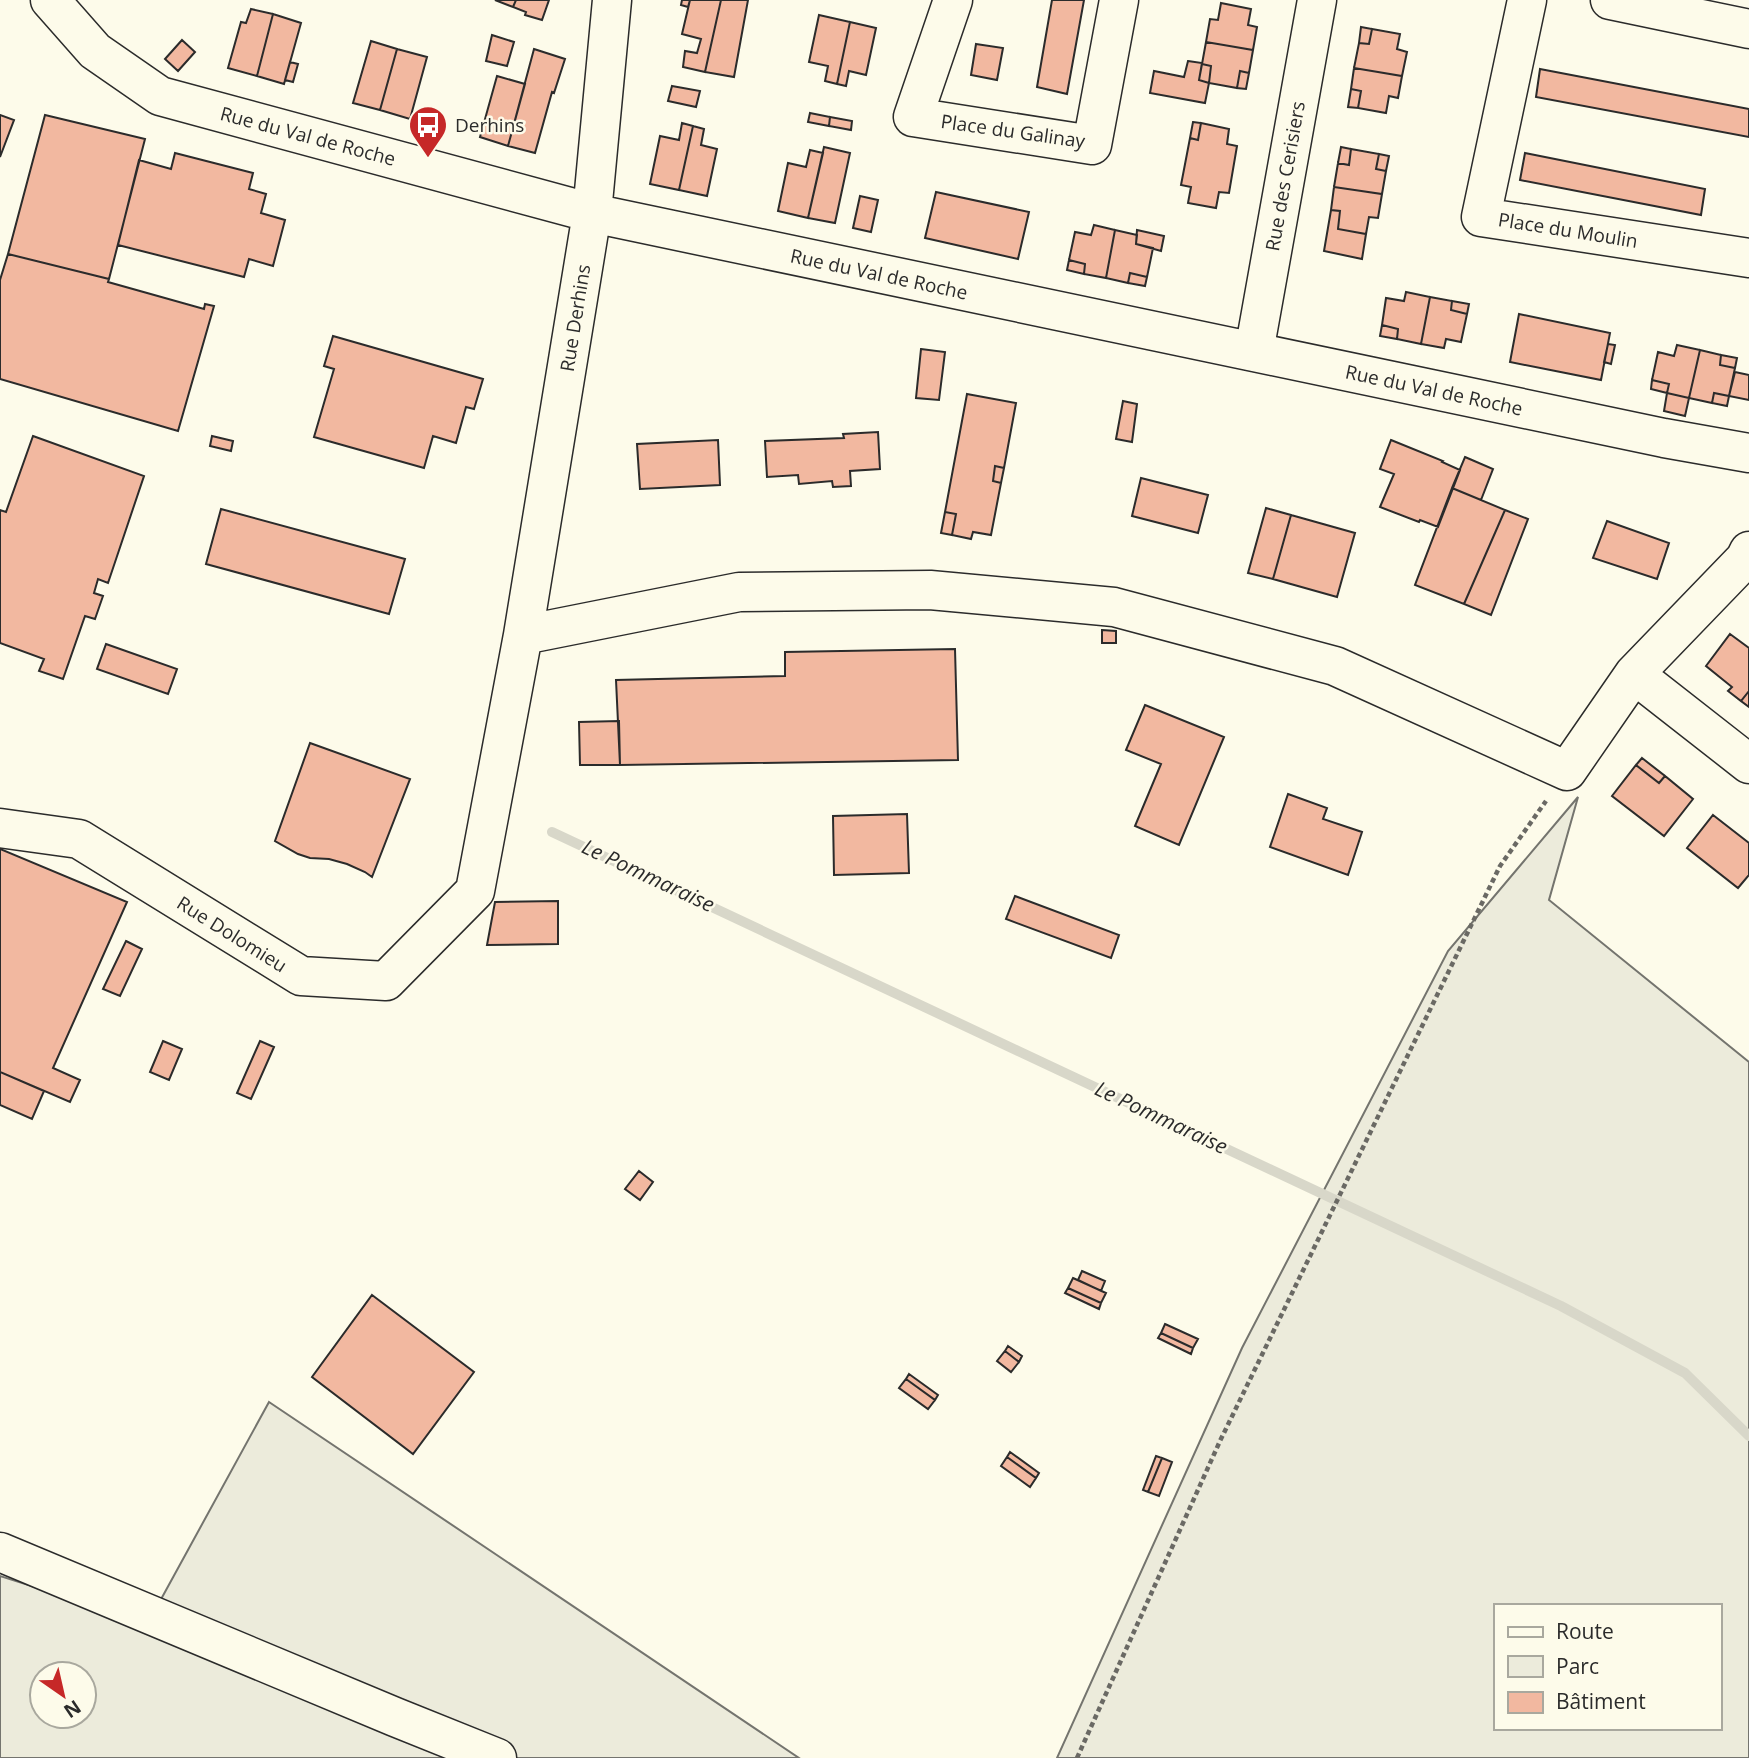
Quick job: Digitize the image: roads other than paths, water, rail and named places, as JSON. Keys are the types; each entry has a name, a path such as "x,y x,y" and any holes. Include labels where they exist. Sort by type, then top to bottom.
{"street":[{"name":"Rue du Val de Roche","path":"50,0 95,51 160,96 592,214 1664,438 1749,453"},
{"name":"Rue Derhins","path":"523,635 592,214 612,0"},
{"name":"Place du Galinay","path":"953,0 913,117 1092,145 1119,0"},
{"name":"Rue des Cerisiers","path":"1254,352 1317,0"},
{"name":"Place du Moulin","path":"1527,0 1481,217 1749,258"},
{"path":"1610,0 1749,29"},
{"path":"523,635 739,592 930,590 1114,607 1335,666 1567,771 1634,674 1745,559 1749,551"},
{"name":"Rue Dolomieu","path":"0,828 79,839 301,976 386,981 475,891 523,635"},
{"path":"1634,674 1749,764"},
{"path":"0,1552 497,1758"}],"waterway":[{"name":"Le Pommaraise","path":"552,832 1561,1306 1685,1373 1749,1436"}],"place":[{"name":"Derhins","path":"428,159"}]}
